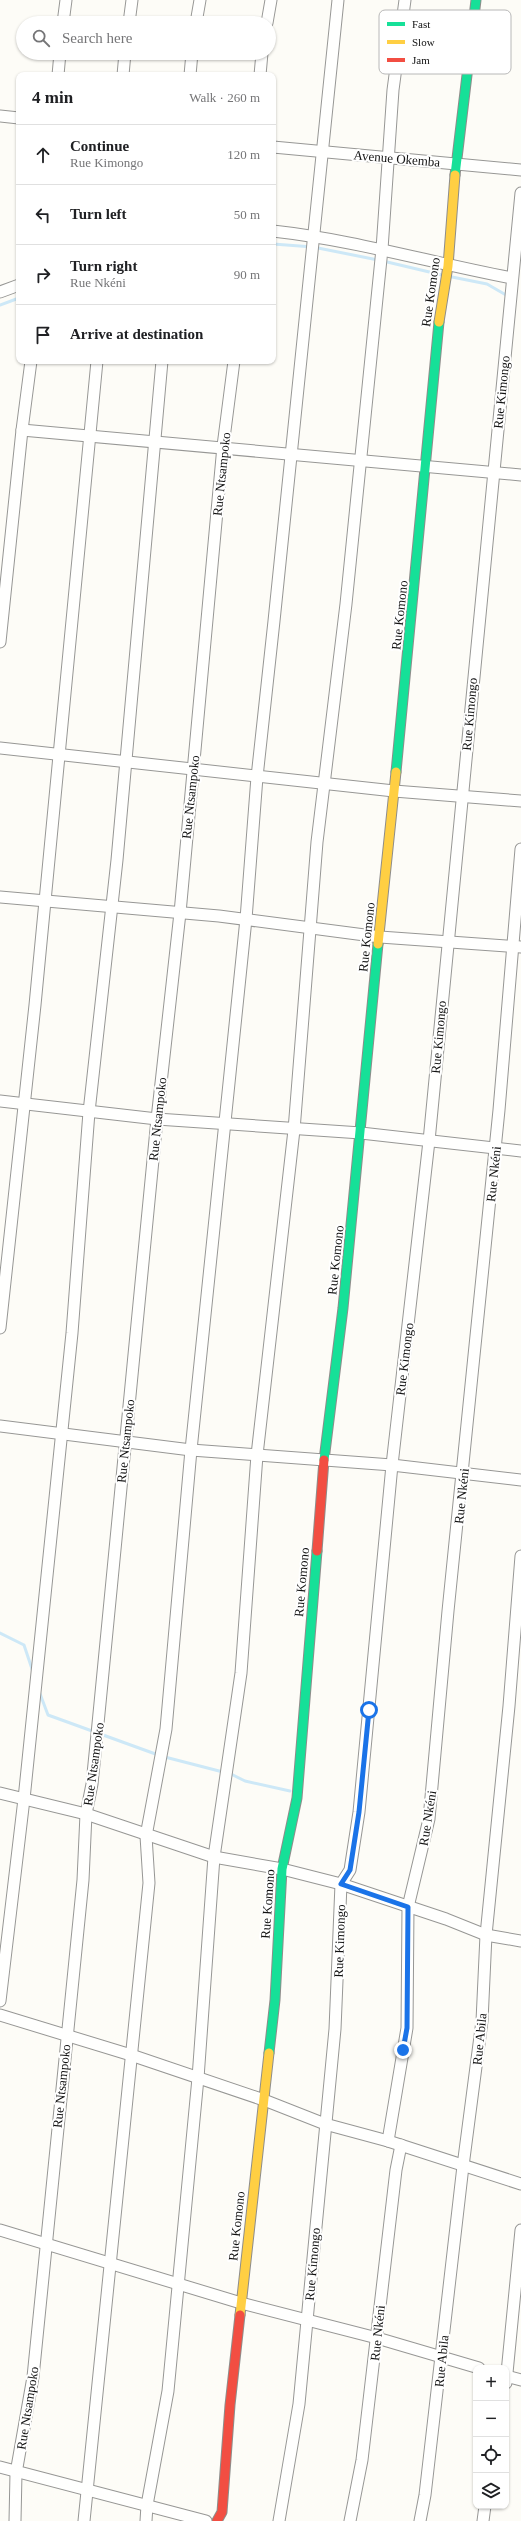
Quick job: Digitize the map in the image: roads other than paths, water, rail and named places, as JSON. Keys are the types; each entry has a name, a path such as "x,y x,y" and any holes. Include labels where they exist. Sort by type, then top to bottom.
{"street":[{"path":"64,16 66,0"},
{"path":"130,16 132,0"},
{"path":"197,16 200,0"},
{"path":"268,16 271,0"},
{"path":"84,2521 148,1883 146,1836 166,1729 191,1450 246,919 257,777 290,452 314,236 321,151 338,0"},
{"path":"404,10 405,0"},
{"name":"Rue Komono","path":"475,10 476,0"},
{"path":"58,72 59,60"},
{"path":"123,72 124,60"},
{"path":"190,72 191,60"},
{"path":"260,72 261,60"},
{"path":"146,2521 147,2505 168,2390 179,2283 198,2078 214,1857 241,1673 257,1455 294,1130 317,842 346,604 359,458 382,249 395,74"},
{"name":"Rue Komono","path":"217,2521 222,2512 241,2303 275,2000 282,1869 296,1798 324,1460 343,1308 426,464 436,343 448,266 456,163 467,74"},
{"path":"0,116 16,118"},
{"name":"Avenue Okemba","path":"276,147 521,170"},
{"name":"Rue Kimongo","path":"279,2521 299,2404 325,2124 336,2029 341,1884 350,1870 359,1812 392,1466 429,1141 492,472 521,193"},
{"path":"276,231 314,236 382,249 448,266 512,278"},
{"path":"0,292 16,286"},
{"path":"0,642 22,430 31,364"},
{"path":"0,1328 60,755 97,364"},
{"path":"0,2001 24,1799 60,1434 72,1333 89,1112 112,908 162,364"},
{"name":"Rue Ntsampoko","path":"15,2521 16,2473 33,2377 45,2243 83,1880 86,1814 92,1784 98,1734 157,1119 180,913 223,446 234,364"},
{"path":"22,430 90,434 154,442 223,446 426,464 521,475"},
{"path":"0,748 394,791 462,795 521,801"},
{"name":"Rue Nkéni","path":"388,2141 407,2028 408,1907 429,1819 448,1611 517,947 521,849"},
{"path":"0,897 246,919 380,937 517,947"},
{"path":"0,1101 157,1119 294,1130 361,1133 521,1151"},
{"path":"0,1426 191,1450 392,1466 521,1480"},
{"name":"Rue Abila","path":"420,2521 426,2495 463,2166 482,2021 486,1935 509,1706 521,1556"},
{"path":"0,1793 86,1814 146,1836 214,1857 282,1869 341,1884 486,1935 521,1941"},
{"path":"0,2015 131,2055 264,2100 325,2124 388,2141 521,2184"},
{"name":"Rue Nkéni","path":"350,2521 362,2460 396,2170 401,2145"},
{"path":"0,2230 241,2303 306,2321 377,2338 473,2366"},
{"path":"507,2365 521,2230"},
{"path":"509,2379 521,2380"},
{"path":"0,2467 16,2473 206,2521"},
{"path":"483,2521 485,2509"}],"waterway":[{"path":"276,244 313,247 378,260"},
{"path":"383,261 442,275"},
{"path":"452,277 487,284 506,295"},
{"path":"0,305 16,299"},
{"path":"0,1633 24,1645 33,1672"},
{"path":"39,1691 48,1715 161,1756 223,1772"},
{"path":"229,1773 245,1781 290,1791"}]}
